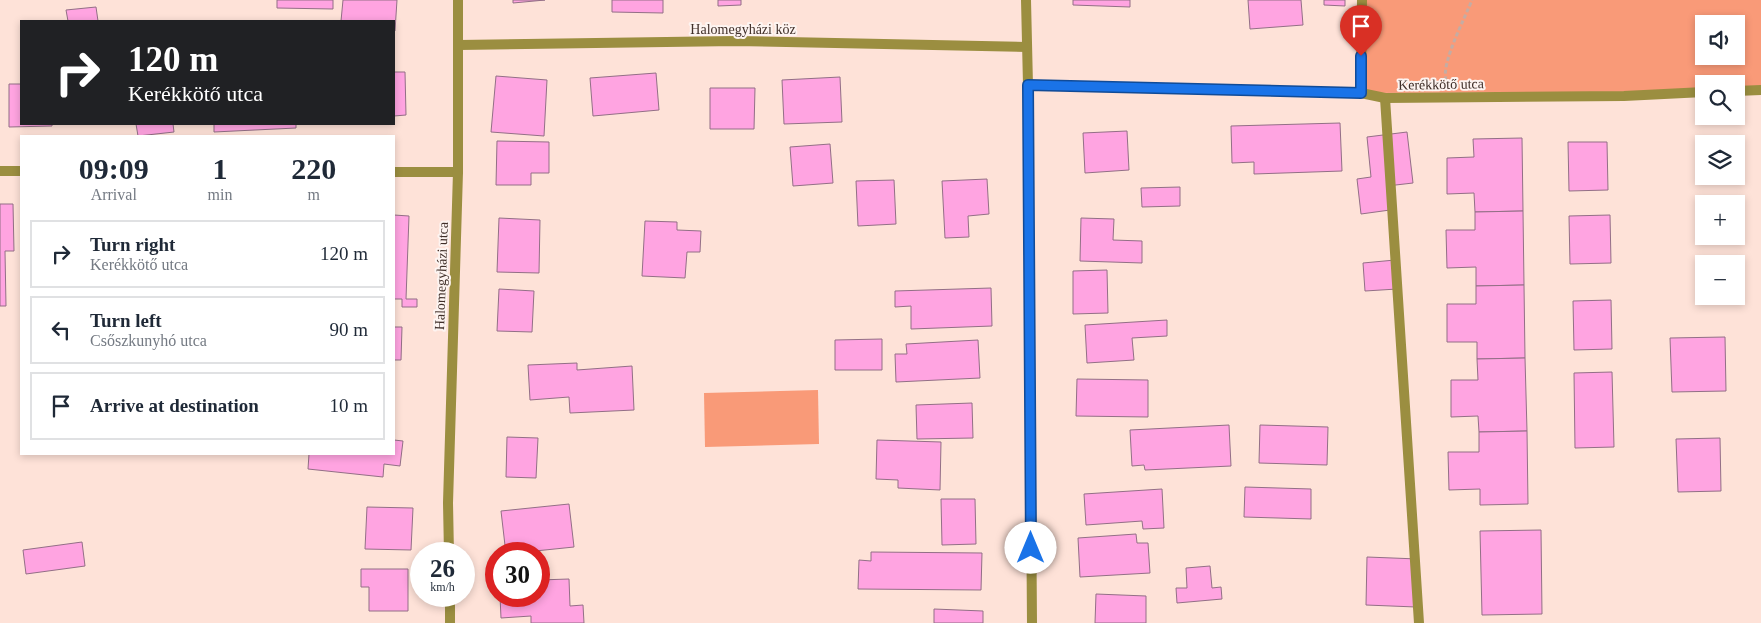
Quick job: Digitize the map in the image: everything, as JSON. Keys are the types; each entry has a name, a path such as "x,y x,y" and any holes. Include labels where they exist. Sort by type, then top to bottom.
{"street":[{"name":"Halomegyházi utca","path":"449,542 448,503 458,172 458,0"},
{"path":"1026,0 1032,623"},
{"path":"1361,93 1362,0"},
{"name":"Halomegyházi köz","path":"458,45 736,41 1027,48"},
{"name":"Kerékkötő utca","path":"1028,85 1361,93 1385,98 1624,96 1695,92"},
{"path":"1745,91 1761,90"},
{"path":"1385,98 1419,623"},
{"path":"0,171 20,171"},
{"path":"395,172 458,172"},
{"path":"450,607 450,623"}],"path":[{"path":"1451,98 1444,74 1451,49 1472,0"}],"shaded area":[{"path":"1362,0 1761,0 1761,90 1745,91 1745,75 1695,75 1695,92 1361,93"},
{"path":"818,390 819,444 705,447 704,393"}],"building":[{"path":"277,0 333,0 333,9 277,8"},
{"path":"343,0 397,0 395,31 395,20 341,20"},
{"path":"513,0 545,0 513,3"},
{"path":"612,0 663,0 663,13 612,12"},
{"path":"718,0 741,0 741,5 718,6"},
{"path":"1073,0 1130,0 1130,7 1073,5"},
{"path":"1248,0 1301,0 1303,25 1250,29"},
{"path":"1324,0 1345,0 1345,6 1324,5"},
{"path":"96,7 98,20 68,20 66,10"},
{"path":"395,72 405,72 406,115 395,116"},
{"path":"656,73 659,110 593,116 590,78"},
{"path":"496,76 547,80 544,136 491,132"},
{"path":"840,77 842,122 784,124 782,80"},
{"path":"9,84 20,84 20,125 52,126 9,127"},
{"path":"710,88 755,88 754,129 710,129"},
{"path":"1340,123 1342,171 1254,174 1254,162 1232,163 1231,126"},
{"path":"136,125 173,125 174,132 138,135"},
{"path":"214,125 296,125 296,128 214,132"},
{"path":"1127,131 1129,170 1085,173 1083,133"},
{"path":"1407,132 1413,183 1387,186 1390,210 1361,214 1357,179 1371,177 1367,137"},
{"path":"1522,138 1523,211 1475,212 1474,193 1447,194 1447,158 1474,157 1473,139"},
{"path":"497,141 549,142 549,173 531,173 531,185 496,185"},
{"path":"1568,142 1607,142 1608,190 1569,191"},
{"path":"830,144 833,183 793,186 790,147"},
{"path":"987,179 989,214 968,216 969,237 945,238 942,181"},
{"path":"894,180 896,224 858,226 856,181"},
{"path":"1180,187 1180,206 1142,207 1141,188"},
{"path":"0,204 13,204 14,251 5,251 6,306 0,306"},
{"path":"1523,211 1524,285 1476,286 1476,267 1447,268 1446,230 1475,230 1475,212"},
{"path":"395,215 409,216 406,299 417,299 417,307 402,307 402,299 395,299"},
{"path":"1610,215 1611,263 1570,264 1569,216"},
{"path":"499,218 540,220 539,273 497,272"},
{"path":"1081,218 1114,219 1113,240 1142,241 1142,263 1080,261"},
{"path":"645,221 677,222 677,230 701,231 700,252 687,252 685,278 642,276"},
{"path":"1395,260 1397,289 1365,291 1363,263"},
{"path":"1107,270 1108,313 1073,314 1073,271"},
{"path":"1524,285 1525,358 1477,359 1477,342 1447,342 1447,304 1476,304 1476,286"},
{"path":"991,288 992,326 911,329 911,306 895,307 895,291"},
{"path":"499,289 534,291 532,332 497,331"},
{"path":"1611,300 1612,349 1574,350 1573,301"},
{"path":"1167,320 1167,336 1132,338 1134,360 1087,363 1085,325"},
{"path":"395,327 402,327 401,360 395,360"},
{"path":"1725,337 1726,391 1672,392 1670,338"},
{"path":"882,339 882,370 835,370 835,340"},
{"path":"978,340 980,378 896,382 895,354 907,354 906,344"},
{"path":"1525,358 1527,431 1479,432 1478,416 1451,417 1451,380 1478,380 1477,359"},
{"path":"577,363 577,370 632,366 634,410 570,413 569,397 530,400 528,365"},
{"path":"1612,372 1614,447 1575,448 1574,373"},
{"path":"1077,379 1148,380 1148,417 1076,416"},
{"path":"972,403 973,438 917,439 916,405"},
{"path":"1229,425 1231,466 1145,470 1144,465 1132,466 1130,430"},
{"path":"1260,425 1328,427 1327,465 1259,463"},
{"path":"1527,431 1528,504 1480,505 1480,489 1449,490 1448,452 1479,452 1479,432"},
{"path":"507,437 538,438 536,478 506,477"},
{"path":"1720,438 1721,491 1678,492 1676,439"},
{"path":"395,440 403,441 400,466 384,464 383,477 308,469 309,455 395,455"},
{"path":"877,440 941,442 940,490 898,488 898,480 876,479"},
{"path":"1245,487 1311,489 1311,519 1244,517"},
{"path":"1162,489 1164,528 1143,529 1142,521 1086,525 1084,494"},
{"path":"941,499 975,499 976,544 942,545"},
{"path":"569,504 574,547 550,549 550,542 505,542 501,511"},
{"path":"367,507 413,508 410,550 365,549"},
{"path":"1541,530 1542,614 1482,615 1480,531"},
{"path":"1136,534 1137,543 1148,543 1150,573 1080,577 1078,538"},
{"path":"82,542 85,566 26,574 23,550"},
{"path":"871,552 982,553 981,590 858,589 859,560 871,561"},
{"path":"1367,557 1418,559 1416,607 1366,605"},
{"path":"1210,566 1212,588 1221,587 1222,599 1177,603 1176,588 1187,588 1186,568"},
{"path":"361,569 408,569 408,611 369,611 369,587 361,587"},
{"path":"569,579 570,606 583,605 584,623 531,623 531,616 501,618 500,607 550,607 550,580"},
{"path":"1096,594 1146,596 1146,623 1095,623"},
{"path":"934,609 983,611 983,623 934,623"}],"route":[{"path":"1031,548 1028,85 1361,93 1361,56"}]}
